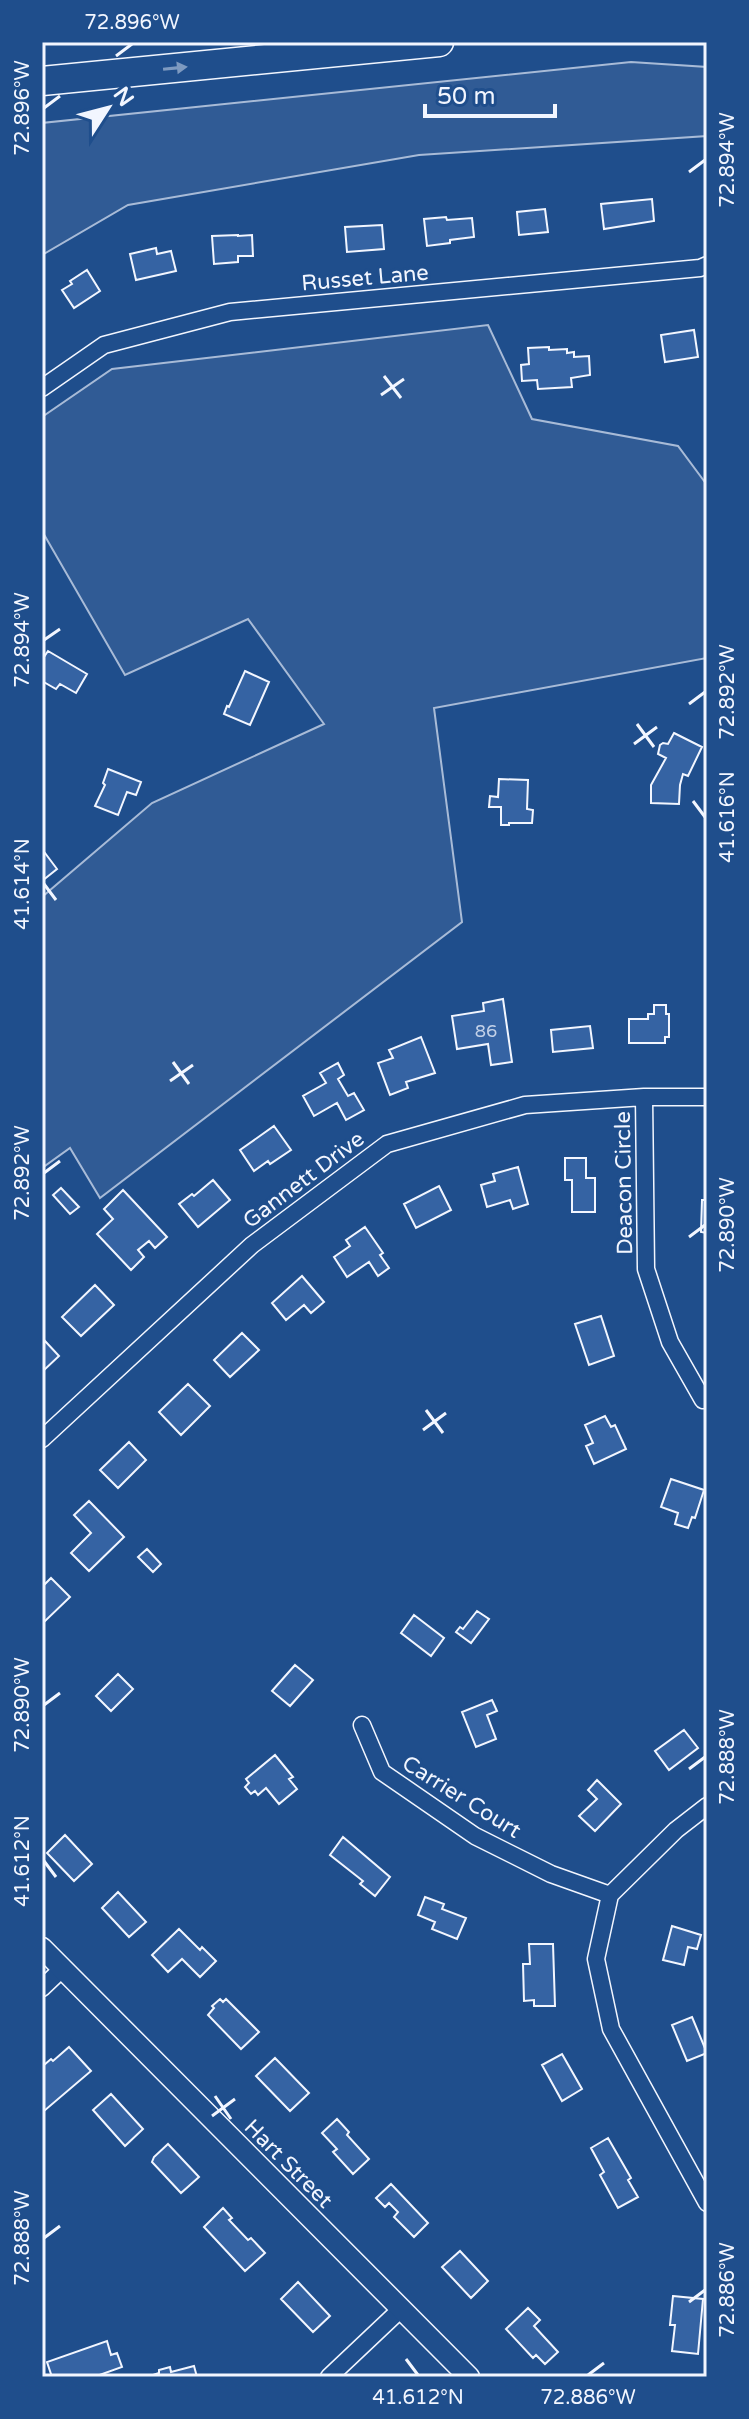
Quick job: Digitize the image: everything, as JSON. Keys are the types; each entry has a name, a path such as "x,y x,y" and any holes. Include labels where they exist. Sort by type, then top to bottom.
{"highway":[{"path":"42,81 439,42"}],"street":[{"name":"Russet Lane","path":"42,388 104,345 230,312 707,265"},
{"name":"Gannett Drive","path":"42,1439 252,1245 387,1144 525,1105 644,1097 707,1097"},
{"name":"Deacon Circle","path":"644,1097 646,1269 670,1342 703,1400"},
{"name":"Carrier Court","path":"362,1725 382,1772 475,1836 551,1874 610,1895"},
{"path":"707,1806 676,1830 610,1895 596,1959 611,2029 707,2203"},
{"name":"Hart Street","path":"42,1948 469,2377"},
{"path":"42,1988 62,1969"},
{"path":"329,2377 401,2309"}],"shaded area":[{"path":"631,62 707,67 707,136 419,155 128,205 42,255 42,123"},
{"path":"488,325 532,419 678,446 707,485 707,658 434,708 462,922 100,1198 70,1148 42,1168 42,897 152,803 324,724 248,619 125,675 42,531 42,417 112,369"}],"building":[{"path":"652,199 654,221 604,229 601,204"},
{"path":"545,209 548,232 519,235 517,212"},
{"path":"446,217 447,220 472,218 474,237 427,246 424,219"},
{"path":"382,225 384,249 347,252 345,227"},
{"path":"252,235 253,256 238,256 238,262 214,264 212,236"},
{"path":"156,248 157,254 171,251 176,271 136,280 130,254"},
{"path":"87,270 100,291 74,308 62,290"},
{"path":"694,330 698,357 665,362 661,335"},
{"path":"549,347 549,350 567,349 567,353 574,352 574,357 589,356 590,375 571,378 572,387 538,389 537,380 522,381 521,365 529,364 528,348"},
{"path":"48,651 87,674 76,693 60,684 56,689 42,681 42,660"},
{"path":"245,671 269,682 250,725 224,714"},
{"path":"674,733 702,747 688,776 683,774 679,804 651,803 651,785 666,758 658,754 660,745 668,744"},
{"path":"108,769 141,782 136,795 127,792 118,815 95,806 105,785"},
{"path":"499,779 528,780 527,809 533,810 532,823 501,825 501,807 489,807 490,796 498,797"},
{"path":"42,849 57,869 42,881"},
{"path":"503,999 512,1062 491,1065 488,1044 457,1049 452,1016 484,1011 483,1003"},
{"path":"654,1005 666,1005 669,1037 665,1037 665,1043 629,1043 629,1019 648,1019 648,1014 654,1014"},
{"path":"590,1026 593,1048 553,1052 551,1030"},
{"path":"421,1037 435,1073 406,1082 408,1088 390,1095 378,1063 393,1058 389,1050"},
{"path":"338,1063 344,1075 338,1079 348,1096 354,1093 364,1110 346,1120 337,1103 314,1116 303,1096 326,1083 320,1073"},
{"path":"274,1126 291,1150 254,1171 240,1150"},
{"path":"565,1158 586,1158 586,1178 595,1178 595,1212 572,1212 572,1180 565,1180"},
{"path":"518,1167 528,1204 513,1209 510,1200 487,1207 481,1185 495,1181 493,1174"},
{"path":"213,1180 230,1200 198,1227 179,1204"},
{"path":"439,1186 451,1210 416,1228 404,1204"},
{"path":"61,1188 79,1207 70,1214 53,1195"},
{"path":"123,1190 167,1237 155,1248 149,1241 138,1250 144,1257 131,1270 97,1234 113,1219 104,1209"},
{"path":"702,1200 707,1200 707,1233 701,1232"},
{"path":"365,1227 389,1268 378,1276 369,1262 347,1277 334,1257 350,1246 346,1240"},
{"path":"302,1276 324,1302 311,1313 304,1305 286,1320 272,1303"},
{"path":"95,1285 114,1305 81,1336 62,1317"},
{"path":"601,1316 614,1356 589,1365 575,1324"},
{"path":"242,1333 259,1350 230,1377 214,1360"},
{"path":"45,1341 59,1356 42,1372 42,1344"},
{"path":"188,1384 210,1406 181,1435 159,1412"},
{"path":"605,1416 611,1427 615,1425 626,1449 594,1464 586,1446 593,1443 585,1425"},
{"path":"129,1442 146,1460 118,1488 100,1470"},
{"path":"671,1479 704,1490 695,1518 692,1517 688,1528 675,1524 678,1513 661,1507"},
{"path":"89,1501 124,1537 89,1571 71,1553 91,1533 74,1515"},
{"path":"147,1549 161,1564 153,1572 138,1557"},
{"path":"51,1578 70,1597 42,1624 42,1587"},
{"path":"477,1611 489,1619 471,1643 456,1632 460,1627 463,1629"},
{"path":"414,1615 444,1638 431,1656 401,1633"},
{"path":"295,1665 313,1680 290,1706 272,1691"},
{"path":"118,1674 133,1689 111,1711 96,1696"},
{"path":"492,1700 497,1711 487,1715 496,1739 476,1747 462,1712"},
{"path":"684,1730 698,1748 669,1770 655,1751"},
{"path":"275,1755 293,1777 289,1779 297,1789 279,1804 266,1788 258,1795 255,1791 251,1794 245,1787 249,1783 246,1779"},
{"path":"597,1780 621,1804 595,1831 579,1816 597,1799 588,1790"},
{"path":"65,1835 92,1864 74,1881 47,1853"},
{"path":"343,1837 390,1877 375,1896 360,1884 363,1881 330,1855"},
{"path":"118,1892 146,1922 129,1937 102,1908"},
{"path":"425,1897 444,1904 442,1909 466,1918 457,1939 432,1929 435,1922 418,1915"},
{"path":"672,1926 701,1935 697,1949 688,1947 684,1965 663,1960"},
{"path":"179,1929 216,1961 200,1977 182,1959 168,1972 152,1955"},
{"path":"529,1944 553,1944 555,2006 534,2006 534,2000 524,2001 523,1964 530,1964"},
{"path":"220,1999 223,2002 226,1999 259,2032 241,2049 208,2015"},
{"path":"692,2017 707,2053 687,2061 672,2025"},
{"path":"69,2047 91,2071 44,2111 44,2065"},
{"path":"562,2054 582,2089 562,2101 542,2065"},
{"path":"275,2058 309,2093 290,2111 256,2076"},
{"path":"111,2094 143,2129 125,2146 93,2110"},
{"path":"337,2119 369,2159 353,2174 333,2152 337,2149 322,2133"},
{"path":"608,2138 638,2197 618,2208 600,2175 604,2172 591,2148"},
{"path":"168,2144 199,2177 181,2193 152,2162"},
{"path":"391,2184 428,2223 414,2237 394,2217 398,2212 389,2203 385,2207 376,2198"},
{"path":"223,2208 232,2218 229,2220 265,2253 245,2271 204,2227"},
{"path":"460,2251 488,2281 471,2298 442,2267"},
{"path":"298,2282 330,2316 313,2332 281,2299"},
{"path":"673,2296 703,2299 698,2354 672,2351 675,2325 670,2325"},
{"path":"528,2308 540,2320 534,2326 558,2352 545,2364 536,2355 533,2358 506,2329"},
{"path":"107,2341 111,2355 117,2353 122,2367 94,2377 52,2377 47,2362"},
{"path":"194,2366 197,2377 153,2377 159,2370 170,2367 171,2372"}]}
